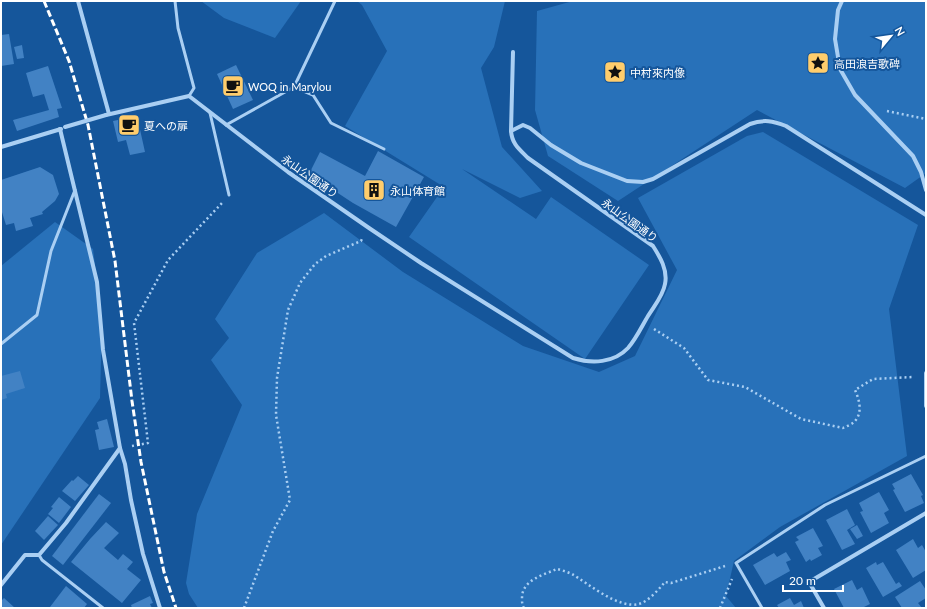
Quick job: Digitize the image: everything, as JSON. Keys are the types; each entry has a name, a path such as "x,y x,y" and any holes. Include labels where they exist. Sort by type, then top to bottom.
{"street":[{"path":"78,1 107,114"},
{"path":"842,1 838,10 835,40 840,70 855,95 913,156 921,172 926,190"},
{"path":"513,52 511,131 523,125 530,128 551,145 581,163 627,181 643,182 653,179 750,124 759,120 774,122 786,126 926,215"},
{"path":"1,147 107,114 189,96"},
{"name":"永山公園通り","path":"189,96 288,172 369,228 421,263 573,358 586,362 615,358 628,348 660,297 665,284 665,271 660,257 653,246 528,158 514,145 511,131"},
{"path":"60,129 97,282 103,350 120,448 125,464 143,554 160,608"},
{"path":"926,373 926,406"},
{"path":"1,585 25,556 39,555 66,523 120,448"},
{"path":"824,608 809,582 926,513"}],"lane":[{"path":"175,1 178,28 194,88 189,96"},
{"path":"226,125 294,87 335,1"},
{"path":"294,87 313,95 331,123 384,149"},
{"path":"210,113 229,195"},
{"path":"1,344 37,315 51,251 75,190"},
{"path":"762,608 736,564 825,505 926,456"},
{"path":"39,555 42,560 103,608"}],"path":[{"path":"867,107 926,119"},
{"path":"120,448 148,443 134,323 168,260 229,195"},
{"path":"244,608 273,531 290,500 276,416 277,378 288,310 300,283 315,264 326,256 361,240 369,228"},
{"path":"644,323 684,348 708,380 745,387 801,419 843,428 855,422 860,410 859,399 855,390 873,379 926,376"},
{"path":"524,608 522,606 522,592 531,580 557,569 571,574 610,597 627,604 639,604 650,598 665,582 671,583 736,564"},
{"path":"720,608 736,564"}],"shaded area":[{"path":"201,1 301,1 275,38 224,18"},
{"path":"357,1 505,1 494,47 481,68 502,147 542,191 520,198 462,169 536,219 551,197 649,265 585,359 409,237 444,187 345,126 387,51 362,5"},
{"path":"573,1 926,1 926,173 905,188 757,110 618,201 548,156 535,110 537,11"},
{"path":"763,132 918,225 889,309 907,456 780,527 734,561 726,596 736,608 198,608 189,594 186,583 197,514 242,405 211,360 229,338 215,319 257,253 324,213 403,272 523,346 599,372 635,356 677,270 638,198 747,136"},
{"path":"55,222 93,249 102,322 100,398 1,545 1,266"}],"building":[{"path":"9,34 14,64 1,66 1,35"},
{"path":"22,45 24,58 17,59 14,47"},
{"path":"236,65 253,100 233,109 217,74"},
{"path":"48,66 62,108 57,109 59,117 17,131 13,120 49,110 44,94 33,97 26,73"},
{"path":"137,116 145,152 130,155 126,140 118,142 113,121"},
{"name":"永山体育館","path":"378,151 424,177 396,227 353,203 309,174 320,152 365,176"},
{"path":"40,167 53,175 59,194 55,201 42,212 43,214 30,218 33,226 16,231 14,223 6,225 1,209 1,180"},
{"path":"20,371 25,388 6,394 7,398 1,400 1,376"},
{"path":"107,419 114,447 99,450 95,430 99,429 97,422"},
{"path":"911,474 923,495 921,496 924,503 905,512 893,490 895,489 892,484"},
{"path":"78,476 89,485 75,501 62,491"},
{"path":"879,492 889,510 884,513 889,523 871,533 860,512 863,511 859,503"},
{"path":"99,494 111,503 63,565 52,556"},
{"path":"59,497 71,507 59,523 48,514 53,508 51,507"},
{"path":"847,509 855,525 847,530 855,544 842,550 826,520"},
{"path":"48,516 58,525 44,540 35,531"},
{"path":"106,522 119,533 104,548 118,560 123,554 133,562 127,569 141,580 122,603 71,562"},
{"path":"857,525 863,536 857,539 850,529"},
{"path":"813,528 823,546 818,548 822,555 806,562 795,542 799,540 796,537"},
{"path":"913,539 918,548 922,545 926,552 926,570 913,578 896,550"},
{"path":"786,552 791,560 786,562 790,571 765,585 753,565 774,553 777,557"},
{"path":"876,562 877,565 883,562 896,584 899,582 902,586 883,597 866,568"},
{"path":"852,580 857,590 862,587 870,604 862,608 844,608 834,589"},
{"path":"920,581 926,590 926,598 918,603 922,608 902,608 895,597"},
{"path":"66,586 87,604 84,608 50,607"},
{"path":"150,596 153,603 150,604 152,608 132,608 131,605"},
{"path":"4,598 15,608 1,608 1,601"},
{"path":"790,598 794,605 801,601 804,608 779,608 777,605"}],"railway":[{"path":"44,1 69,61 88,125 115,261 141,462 164,572 176,608"}],"place":[{"name":"高田浪吉歌碑","path":"818,63"},
{"name":"中村來内像","path":"615,72"},
{"name":"WOQ in Marylou","path":"233,86"},
{"name":"夏への扉","path":"129,125"},
{"name":"永山体育館","path":"374,190"}]}
